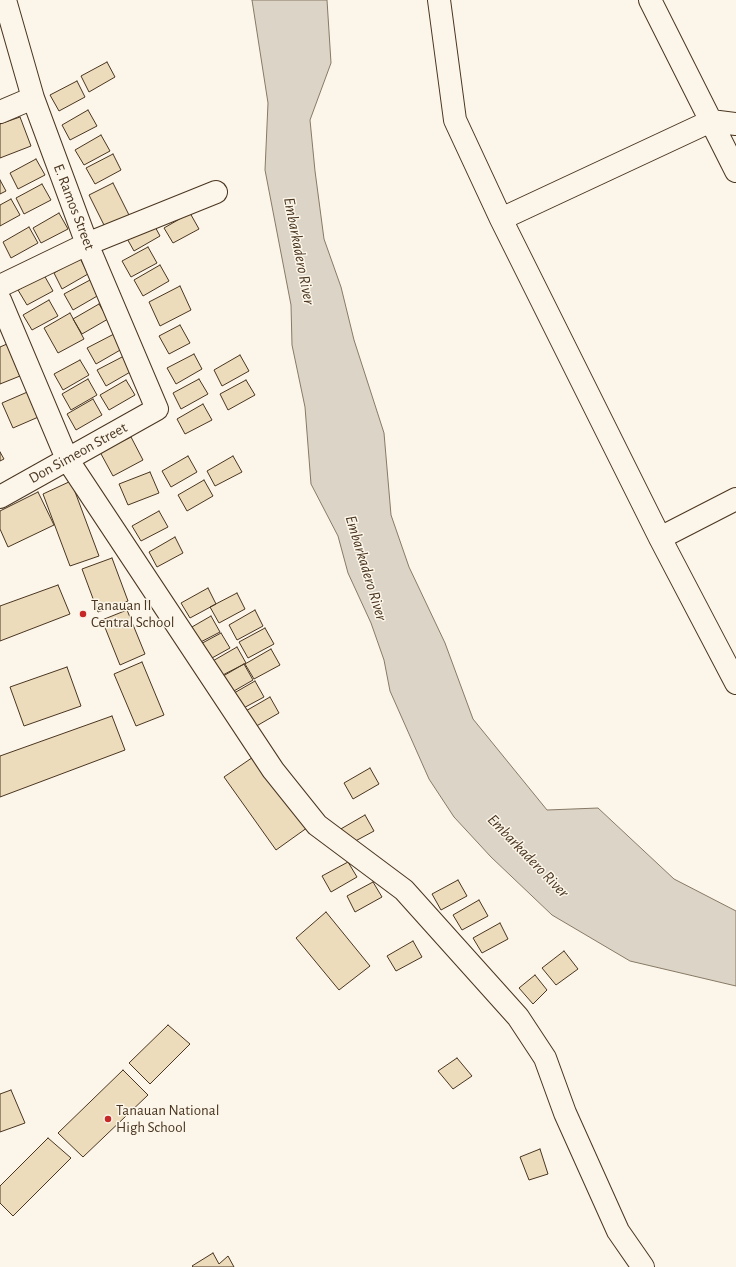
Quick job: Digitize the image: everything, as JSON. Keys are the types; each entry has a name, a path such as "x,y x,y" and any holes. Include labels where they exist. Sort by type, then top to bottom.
{"street":[{"name":"E. Ramos Street","path":"5,0 33,98 87,244 156,409"},
{"path":"439,0 455,120 501,219 660,538 736,683"},
{"path":"650,0 736,171"},
{"path":"0,112 33,98"},
{"path":"501,219 711,121 736,124"},
{"path":"0,286 87,244 216,192"},
{"path":"0,300 67,459 273,770 317,824 404,890 518,1017 545,1058 565,1113 618,1231 643,1267"},
{"name":"Don Simeon Street","path":"0,497 156,409"},
{"path":"660,538 736,499"}],"water":[{"name":"Embarkadero River","path":"252,0 327,0 331,63 310,120 324,239 341,287 354,340 384,433 391,515 409,567 445,643 473,719 547,810 598,808 674,879 736,911 736,986 630,961 552,915 491,857 454,817 429,779 390,691 384,660 371,623 348,573 338,536 311,484 305,407 292,345 291,305 265,170 268,103"}],"building":[{"path":"107,62 115,77 89,92 81,76"},
{"path":"77,81 85,97 59,111 50,95"},
{"path":"88,110 97,126 70,140 62,125"},
{"path":"20,117 31,146 0,158 0,124"},
{"path":"101,135 110,151 84,165 75,150"},
{"path":"113,154 121,170 95,184 86,168"},
{"path":"36,159 45,175 18,189 10,173"},
{"path":"0,180 6,191 0,194"},
{"path":"113,183 130,217 106,229 89,195"},
{"path":"42,184 51,200 24,214 16,198"},
{"path":"11,199 20,215 0,226 0,205"},
{"path":"59,213 68,229 41,243 33,228"},
{"path":"190,213 199,229 173,243 164,228"},
{"path":"152,221 160,236 134,251 125,235"},
{"path":"29,227 38,243 11,258 3,242"},
{"path":"148,247 157,263 131,277 122,261"},
{"path":"80,258 88,274 62,289 54,273"},
{"path":"160,265 169,281 143,296 134,280"},
{"path":"44,275 53,291 27,305 18,290"},
{"path":"90,280 99,295 73,310 64,294"},
{"path":"180,286 191,310 160,326 149,302"},
{"path":"49,300 58,316 32,330 23,315"},
{"path":"99,304 108,319 82,334 73,319"},
{"path":"70,313 84,339 58,353 44,328"},
{"path":"180,325 190,343 169,354 159,336"},
{"path":"114,334 122,349 96,364 87,348"},
{"path":"7,344 20,376 0,384 0,347"},
{"path":"194,354 202,369 176,384 167,368"},
{"path":"240,355 249,371 222,386 214,370"},
{"path":"124,356 132,371 106,386 97,370"},
{"path":"80,360 89,375 63,390 54,374"},
{"path":"88,379 97,395 71,410 62,394"},
{"path":"199,379 208,394 181,409 173,393"},
{"path":"126,380 135,395 109,410 100,395"},
{"path":"246,380 255,395 228,410 220,394"},
{"path":"32,390 43,415 13,428 2,403"},
{"path":"93,399 102,415 76,430 67,414"},
{"path":"203,404 212,420 185,434 177,419"},
{"path":"131,437 143,460 113,476 100,452"},
{"path":"0,452 4,459 0,461"},
{"path":"188,456 197,472 171,487 162,471"},
{"path":"233,456 242,472 215,486 207,471"},
{"path":"150,472 159,493 128,505 119,484"},
{"path":"204,480 213,496 187,511 178,495"},
{"path":"71,481 99,556 70,566 43,494"},
{"path":"38,492 54,525 8,547 0,529 0,511"},
{"path":"159,511 168,527 141,541 132,526"},
{"path":"175,537 183,553 157,567 149,552"},
{"path":"112,558 128,601 98,612 82,569"},
{"path":"58,585 70,614 0,641 0,606"},
{"path":"208,588 216,604 190,618 181,603"},
{"path":"237,593 245,609 219,623 210,607"},
{"path":"127,610 145,654 120,665 102,620"},
{"path":"255,610 263,626 237,640 229,625"},
{"path":"211,616 220,632 193,646 185,631"},
{"path":"265,628 274,644 248,658 239,642"},
{"path":"221,633 230,648 203,663 195,647"},
{"path":"237,647 246,663 219,677 211,662"},
{"path":"271,649 280,665 254,679 245,664"},
{"path":"142,662 164,715 136,726 114,674"},
{"path":"244,664 253,680 227,695 218,679"},
{"path":"67,667 81,706 24,726 10,687"},
{"path":"255,681 264,697 238,711 229,696"},
{"path":"270,697 279,713 253,728 244,712"},
{"path":"112,716 125,750 0,797 0,756"},
{"path":"259,753 311,825 276,850 224,777"},
{"path":"370,768 379,784 353,799 344,783"},
{"path":"365,815 374,831 348,845 339,830"},
{"path":"348,862 357,877 331,892 322,876"},
{"path":"458,880 467,896 441,910 432,894"},
{"path":"373,882 382,897 355,912 347,896"},
{"path":"479,900 488,916 462,930 453,915"},
{"path":"326,912 370,966 339,990 296,938"},
{"path":"500,923 508,939 482,953 473,938"},
{"path":"413,941 422,957 396,971 387,956"},
{"path":"564,951 578,969 556,985 542,968"},
{"path":"535,975 547,990 533,1004 519,988"},
{"path":"168,1025 190,1044 150,1084 129,1063"},
{"path":"457,1058 472,1076 453,1089 438,1071"},
{"path":"123,1070 148,1095 83,1157 58,1133"},
{"path":"11,1090 25,1123 0,1132 0,1094"},
{"path":"48,1138 71,1158 13,1216 0,1203 0,1186"},
{"path":"540,1149 548,1174 529,1180 520,1157"},
{"path":"213,1253 219,1264 228,1256 234,1267 192,1266"}],"place":[{"name":"Tanauan II Central School","path":"83,614"},
{"name":"Tanauan National High School","path":"108,1119"}]}
